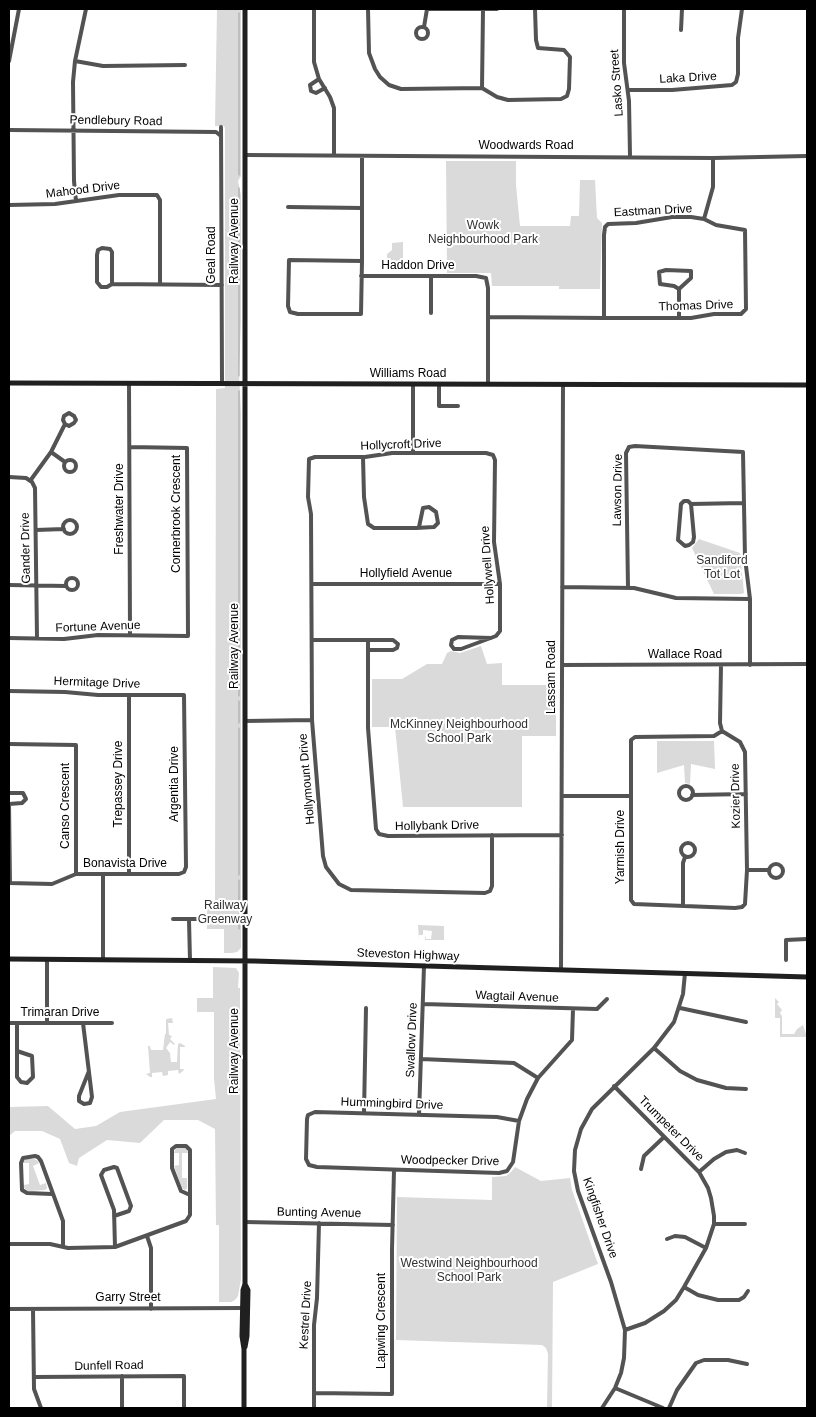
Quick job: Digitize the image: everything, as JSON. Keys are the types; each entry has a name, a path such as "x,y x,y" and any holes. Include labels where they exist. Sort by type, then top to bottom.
{"main road":[{"name":"Railway Avenue","path":"244,1408 244,1349 242,1336 245,1308 243,1290 245,1284 246,961 245,9"},
{"name":"Williams Road","path":"9,383 807,385"},
{"name":"Steveston Highway","path":"9,959 246,961 807,977"}],"street":[{"path":"9,61 19,9"},
{"path":"76,201 73,82 75,61 86,9"},
{"path":"314,9 314,62 319,78 330,96 334,108 334,156"},
{"path":"368,9 369,52 380,77 388,85 401,89 482,88 497,97 508,100 558,100 566,96 570,83 570,57 564,50 538,48 535,9"},
{"path":"424,27 429,9 497,9"},
{"name":"Lasko Street","path":"624,9 624,63 630,110 630,156"},
{"path":"681,30 682,9"},
{"name":"Laka Drive","path":"628,90 672,90 732,85 736,82 738,74 738,38 742,9"},
{"path":"482,88 483,10"},
{"path":"75,61 103,66 184,65"},
{"path":"319,78 310,85 311,91 316,93 325,88"},
{"name":"Geal Road","path":"221,127 222,384"},
{"name":"Pendlebury Road","path":"9,130 216,132 222,136"},
{"name":"Woodwards Road","path":"246,155 713,158 807,156"},
{"path":"362,156 362,261 361,314 298,314 290,312 289,260 362,261"},
{"path":"704,219 714,187 713,158"},
{"name":"Mahood Drive","path":"9,205 56,204 119,195 160,195 160,284"},
{"path":"288,207 362,208"},
{"name":"Eastman Drive","path":"604,318 604,234 605,227 608,224 691,217 704,219"},
{"name":"Thomas Drive","path":"488,317 691,318 714,314 739,315 746,309 746,230 716,226 704,219"},
{"path":"112,284 112,252 110,248 102,248 97,252 97,282 100,286 104,287 112,284 222,284"},
{"path":"679,289 674,286 660,284 659,272 666,270 691,271 691,278 679,289 679,318"},
{"name":"Haddon Drive","path":"361,276 476,276 486,278 488,282 488,384"},
{"path":"431,276 431,313"},
{"name":"Freshwater Drive","path":"129,383 130,635"},
{"path":"413,384 413,453"},
{"path":"439,384 439,406 458,406"},
{"name":"Lassam Road","path":"561,970 562,384"},
{"path":"9,477 22,477 30,481 51,452 65,424"},
{"name":"Cornerbrook Crescent","path":"130,446 187,448 188,636"},
{"name":"Lawson Drive","path":"628,588 626,453 629,447 743,452 743,503"},
{"path":"51,452 65,462"},
{"name":"Hollycroft Drive","path":"309,458 363,457 392,453 486,453 493,455"},
{"name":"Hollywell Drive","path":"491,638 500,631 500,584 494,542 496,460 493,455"},
{"path":"363,457 364,497 369,526 374,528 432,527 437,525 438,516 436,512 429,507 423,508 419,527"},
{"name":"Hollymount Drive","path":"309,458 308,497 311,514 312,584 312,720 324,861 328,871 339,884 347,889 361,891 482,893 491,891 492,835"},
{"name":"Gander Drive","path":"30,481 35,488 37,638"},
{"path":"691,504 694,537 693,542 685,546 678,540 681,504 684,501 688,501 691,504 743,503 745,558 750,599 750,665"},
{"path":"36,530 64,529"},
{"name":"Hollyfield Avenue","path":"312,584 500,584"},
{"path":"9,586 66,586"},
{"path":"562,587 634,588 676,598 750,599"},
{"name":"Fortune Avenue","path":"9,638 64,639 98,635 188,636"},
{"path":"458,637 491,638 459,650 454,649 451,644 453,639 458,637"},
{"path":"312,640 393,640 398,644 393,650 368,650"},
{"name":"Hollybank Drive","path":"368,640 368,728 377,832 381,836 562,835"},
{"name":"Wallace Road","path":"562,665 807,664"},
{"path":"720,665 720,722 722,731 740,742 744,738"},
{"name":"Hermitage Drive","path":"9,691 65,692 98,695 184,695"},
{"name":"Trepassey Drive","path":"129,695 129,874"},
{"name":"Argentia Drive","path":"184,695 186,867 184,872"},
{"path":"245,721 312,720"},
{"name":"Yarmish Drive","path":"722,731 714,736 638,736 632,738 630,744 631,900 634,904 734,908 744,905"},
{"name":"Kozier Drive","path":"740,742 744,752 746,794 747,898 744,905"},
{"name":"Canso Crescent","path":"9,744 76,745 76,874"},
{"path":"9,793 21,793 26,797 26,800 22,803 9,804 10,883"},
{"path":"692,795 746,794"},
{"path":"562,796 631,796"},
{"path":"683,906 683,863 685,857"},
{"path":"747,870 769,870"},
{"name":"Bonavista Drive","path":"10,883 52,884 76,874 179,874 184,872"},
{"path":"103,874 103,959"},
{"path":"173,919 205,919"},
{"path":"189,920 190,960"},
{"path":"786,960 786,940 807,938"},
{"path":"47,959 47,1023"},
{"name":"Swallow Drive","path":"419,1115 424,966"},
{"name":"Kingfisher Drive","path":"602,1408 615,1388 624,1358 625,1330 611,1282 578,1191 574,1171 574,1150 581,1129 592,1109 654,1048 674,1022 680,1008 685,973"},
{"name":"Wagtail Avenue","path":"423,1004 597,1009 607,1000"},
{"path":"364,1113 366,1008"},
{"path":"680,1008 746,1022"},
{"name":"Woodpecker Drive","path":"306,1159 309,1165 316,1167 499,1173 507,1171 513,1162 520,1121 527,1099 538,1078 572,1040 573,1009"},
{"name":"Trimaran Drive","path":"9,1023 112,1023"},
{"path":"17,1023 17,1051 18,1079 21,1082 27,1083 33,1077 32,1056 17,1051"},
{"path":"83,1023 89,1071 92,1099 90,1103 84,1104 79,1101 79,1096 89,1071"},
{"path":"654,1048 680,1071 697,1080 726,1088 746,1089"},
{"path":"421,1059 514,1063 538,1078"},
{"name":"Trumpeter Drive","path":"614,1086 699,1172 712,1198 714,1224 706,1248 684,1287 664,1311 645,1323 625,1330"},
{"name":"Hummingbird Drive","path":"306,1159 307,1119 310,1113 315,1112 496,1117 520,1121"},
{"path":"641,1170 644,1156 664,1137"},
{"path":"9,1244 114,1247 187,1221 190,1215 190,1194 190,1149 186,1146 176,1146 172,1149 172,1168 180,1191 190,1194"},
{"path":"699,1172 714,1158 726,1152 737,1150 744,1153"},
{"path":"52,1194 27,1193 22,1190 21,1163 23,1158 35,1156 39,1159 63,1221 63,1247"},
{"path":"114,1216 129,1211 131,1206 118,1172 114,1167 104,1170 101,1175 113,1207 114,1247"},
{"name":"Lapwing Crescent","path":"314,1393 392,1394 394,1170"},
{"name":"Bunting Avenue","path":"245,1222 393,1225"},
{"name":"Kestrel Drive","path":"314,1408 314,1324 318,1292 319,1223"},
{"path":"714,1224 746,1224"},
{"path":"147,1236 151,1248 151,1309"},
{"path":"667,1238 675,1236 685,1237 706,1248"},
{"path":"684,1287 705,1298 724,1300 739,1300 748,1291"},
{"name":"Garry Street","path":"9,1309 245,1308"},
{"path":"33,1309 34,1377 36,1396 41,1408"},
{"path":"669,1408 677,1390 696,1363 704,1360 728,1360 747,1364"},
{"path":"122,1376 122,1408"},
{"name":"Dunfell Road","path":"34,1377 184,1376 184,1408"},
{"path":"615,1388 663,1408"}],"green space":[{"name":"Railway Greenway","path":"217,9 241,9 241,176 238,181 241,195 239,373 241,413 241,948 237,952 232,953 224,953 224,929 207,929 207,901 215,901 216,389 225,388 225,128 224,126 215,126"},
{"name":"Wowk Neighbourhood Park","path":"446,161 516,161 520,226 570,226 571,216 579,216 580,180 595,180 597,218 602,223 600,289 559,289 559,286 492,286 491,273 447,273"},
{"path":"403,242 402,269 387,269 387,254 392,250 392,243"},
{"name":"Sandiford Tot Lot","path":"699,539 740,553 744,593 714,594 692,548"},
{"name":"McKinney Neighbourhood School Park","path":"481,646 487,664 502,663 502,685 556,685 556,736 522,736 522,807 403,807 395,727 372,727 372,679 402,679 427,664 442,664 447,653 451,651 460,653"},
{"path":"657,741 714,741 715,769 691,764 690,784 685,783 684,765 657,773"},
{"path":"418,925 444,926 444,940 425,940 425,935 426,939 431,939 432,931 423,930 423,935 419,935 419,940"},
{"path":"213,967 236,968 239,973 238,988 240,988 241,1279 238,1296 231,1302 219,1302 219,1225 216,1225 215,1129 198,1120 164,1120 140,1143 107,1140 79,1158 77,1166 69,1163 60,1139 42,1131 15,1131 9,1136 9,1107 48,1106 75,1129 96,1126 120,1112 216,1099 214,1079 214,1012 197,1012 197,998 213,998"},
{"path":"775,998 782,1010 780,1013 782,1016 782,1034 794,1034 803,1025 807,1037 780,1037 780,1018 775,1018"},
{"path":"172,1018 173,1023 168,1023 169,1035 172,1036 170,1039 175,1044 170,1042 166,1048 170,1053 171,1062 177,1062 178,1044 180,1043 185,1046 180,1047 180,1069 184,1069 179,1074 178,1070 168,1071 168,1075 163,1076 162,1072 152,1073 152,1077 150,1077 146,1074 150,1073 148,1046 150,1046 151,1050 163,1050 166,1019"},
{"path":"176,1148 185,1148 188,1153 182,1153 182,1178 187,1178 187,1188 185,1190 182,1188 174,1166 179,1165 179,1153 174,1153"},
{"path":"25,1159 38,1161 39,1163 33,1166 40,1185 46,1183 47,1188 45,1190 28,1191 24,1188 24,1185 29,1184 29,1163 23,1163"},
{"name":"Westwind Neighbourhood School Park","path":"515,1167 541,1181 570,1178 572,1190 598,1264 553,1282 552,1408 547,1408 548,1354 546,1348 542,1345 396,1340 397,1197 492,1200 492,1177 506,1176"}],"waterway":[{"path":"239,13 239,175"},
{"path":"239,188 239,376"},
{"path":"239,391 239,696"},
{"path":"239,701 239,723"},
{"path":"239,728 239,875"},
{"path":"239,880 239,929"}]}
